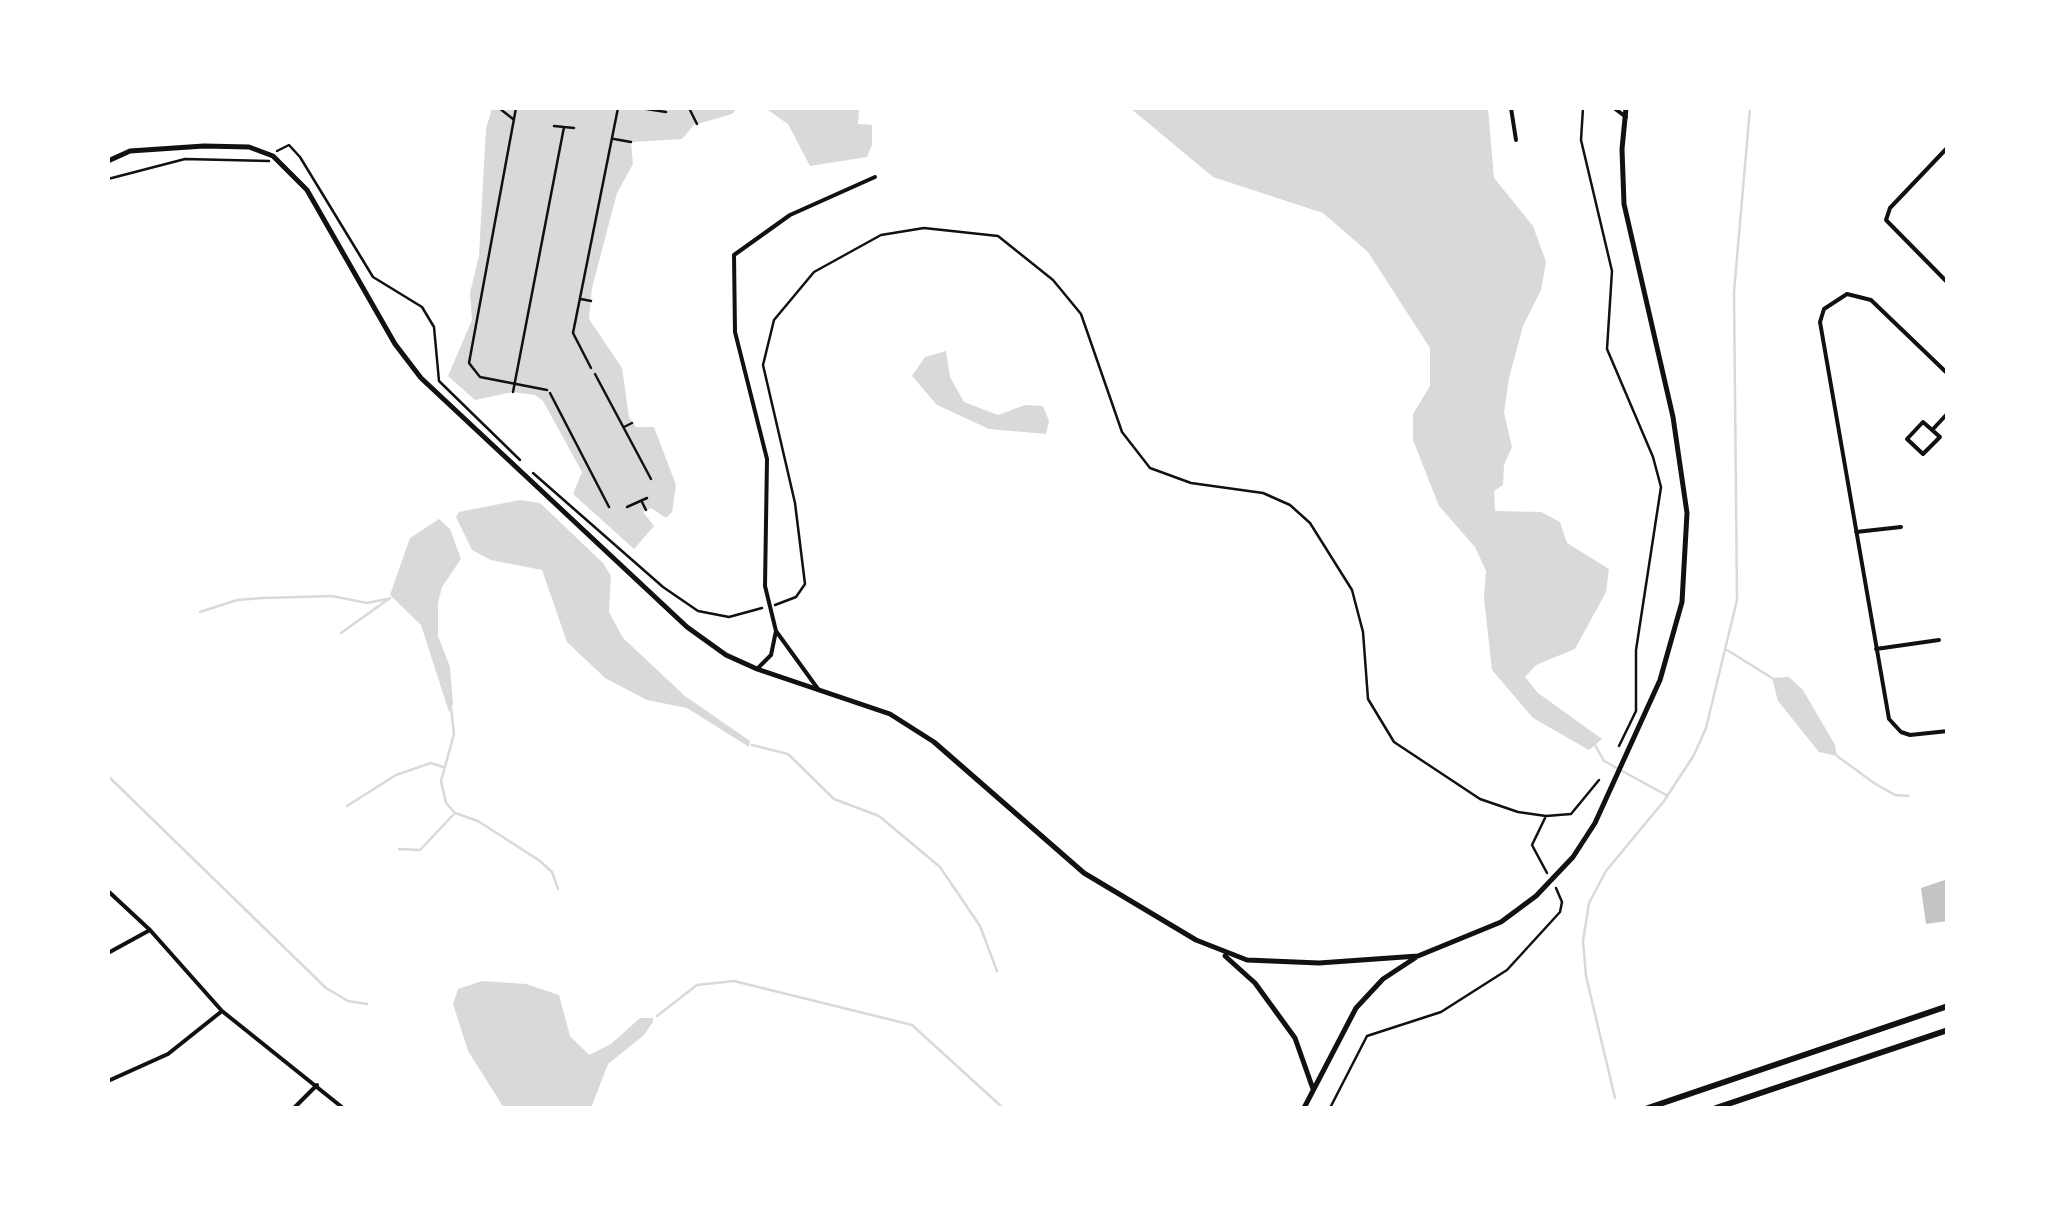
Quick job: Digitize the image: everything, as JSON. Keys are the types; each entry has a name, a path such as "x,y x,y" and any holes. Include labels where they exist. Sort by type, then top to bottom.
{"highway":[{"path":"1648,1108 1948,1006"},
{"path":"1716,1108 1948,1030"}],"street":[{"path":"1511,108 1516,140"},
{"path":"1614,108 1626,117"},
{"path":"1304,1108 1356,1008 1383,979 1418,956 1500,922 1544,889 1585,841 1627,758 1672,646 1688,542 1682,462 1624,204 1626,108"},
{"path":"108,161 130,151 204,146 249,147 273,156 307,190 395,344 432,390 687,627 726,656 890,714 934,742 1084,872 1131,905 1222,954 1255,983 1294,1038 1313,1089"},
{"path":"1948,147 1890,208 1886,220 1948,283"},
{"path":"758,669 771,655 776,632 762,562 766,459 735,332 734,255 790,215 875,177"},
{"path":"1948,374 1870,300 1847,294 1824,308 1820,322 1889,718 1900,732 1948,731"},
{"path":"1932,430 1948,413"},
{"path":"1924,422 1932,430 1940,437 1924,454 1907,440 1924,422"},
{"path":"1856,532 1901,527"},
{"path":"776,632 818,689"},
{"path":"1876,649 1938,640"},
{"path":"108,891 150,930 222,1011 318,1084 343,1108"},
{"path":"108,952 150,930"},
{"path":"1222,954 1318,964 1418,956"},
{"path":"108,1081 168,1054 222,1011"},
{"path":"294,1108 318,1084"}],"path":[{"path":"499,108 514,120"},
{"path":"516,108 469,363 480,377 548,392 609,506"},
{"path":"591,368 573,333 618,108"},
{"path":"640,108 666,112"},
{"path":"689,108 697,124"},
{"path":"1583,108 1584,154 1613,280 1606,323 1608,349 1653,457 1660,487 1636,650 1636,711 1619,746"},
{"path":"554,126 574,128"},
{"path":"513,392 564,127"},
{"path":"612,138 631,142"},
{"path":"278,149 288,145 300,156 373,277 422,307 434,327 439,381 527,467 663,587 698,611 714,617 760,609"},
{"path":"108,179 185,159 217,156 263,164"},
{"path":"780,603 796,597 805,584 797,518 763,365 774,320 808,277 871,238 924,228 998,236 1053,280 1081,314 1122,432 1142,460 1176,480 1278,499 1302,515 1317,532 1352,590 1363,632 1368,699 1394,742 1480,799 1546,816 1579,810 1599,780"},
{"path":"580,298 591,300"},
{"path":"595,374 651,479"},
{"path":"549,410 557,406"},
{"path":"623,428 632,422"},
{"path":"627,507 647,498"},
{"path":"641,501 646,510"},
{"path":"1546,816 1532,845 1547,872"},
{"path":"1330,1108 1356,1051 1370,1033 1441,1012 1507,970 1560,912 1556,890"}],"shaded area":[{"path":"492,108 737,108 732,114 694,125 682,139 631,142 633,164 617,193 592,288 589,319 622,368 629,417 636,427 654,427 676,485 672,512 666,518 651,508 643,512 654,526 634,549 573,494 582,472 543,401 535,395 513,392 475,400 448,376 472,320 470,293 479,256 486,129"},
{"path":"765,108 859,108 858,124 872,125 872,145 867,157 810,166 788,124"},
{"path":"1130,108 1488,108 1494,178 1533,226 1546,262 1541,290 1523,326 1509,378 1504,413 1512,447 1504,465 1503,485 1494,491 1495,511 1541,512 1560,522 1567,543 1609,569 1606,592 1575,649 1536,665 1525,677 1538,693 1602,739 1589,750 1533,718 1492,670 1484,598 1486,571 1475,547 1439,506 1413,440 1413,414 1430,386 1430,348 1368,252 1323,213 1213,177"},
{"path":"946,351 950,377 964,402 998,415 1025,405 1043,406 1049,421 1046,434 989,429 937,405 912,376 925,357"},
{"path":"520,500 540,503 603,563 611,576 609,612 623,638 685,696 750,741 749,747 687,708 647,700 605,678 567,642 542,570 491,560 472,550 456,517 459,512"},
{"path":"439,519 450,529 461,559 442,587 438,603 438,636 450,667 453,704 449,712 421,625 390,595 410,538"},
{"path":"1789,677 1803,690 1835,745 1837,756 1819,752 1778,701 1772,678"},
{"path":"482,981 526,984 559,995 570,1036 589,1055 611,1044 640,1018 653,1018 653,1022 644,1035 608,1064 591,1108 504,1108 468,1051 453,1004 458,989"}],"building":[{"path":"1948,879 1948,921 1926,924 1921,888"}],"waterway":[{"path":"1615,1098 1586,976 1583,941 1589,903 1606,871 1664,801 1694,755 1706,728 1737,600 1734,292 1750,108"},
{"path":"200,612 237,600 263,598 332,596 367,603 387,599"},
{"path":"341,633 390,598"},
{"path":"1727,650 1772,678"},
{"path":"451,708 454,734 441,781 446,803 455,813 478,821 540,861 552,872 558,889"},
{"path":"752,745 788,754 834,799 879,816 940,867 980,926 997,971"},
{"path":"1595,745 1604,761 1666,795"},
{"path":"1837,756 1895,795 1909,796"},
{"path":"347,806 396,775 431,763 443,767"},
{"path":"108,776 326,988 348,1001 367,1004"},
{"path":"399,849 420,850 455,813"},
{"path":"657,1016 697,985 734,981 912,1025 1003,1108"}]}
